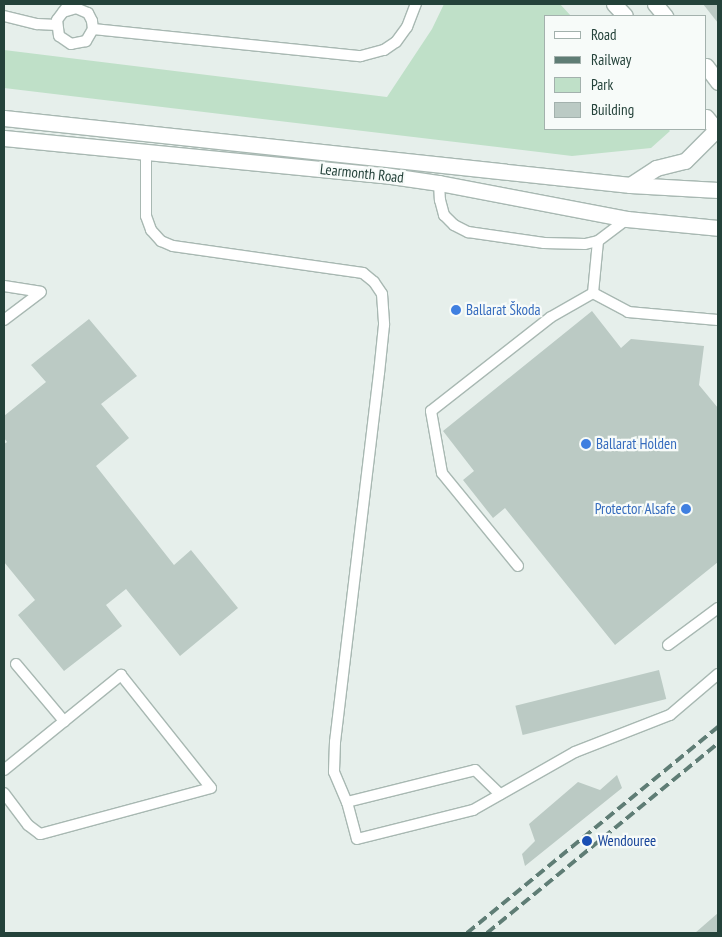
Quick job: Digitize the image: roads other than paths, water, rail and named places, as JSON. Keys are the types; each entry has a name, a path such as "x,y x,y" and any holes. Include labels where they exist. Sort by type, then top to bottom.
{"main road":[{"path":"614,4 623,15"},
{"path":"655,4 664,15"},
{"path":"707,67 718,82"},
{"name":"Learmonth Road","path":"4,118 630,185 718,190"},
{"path":"630,185 656,168 684,162 717,131 707,118"},
{"path":"146,134 146,154"},
{"name":"Learmonth Road","path":"4,138 146,154 384,175 439,183 627,219 718,228"}],"lane":[{"path":"93,29 361,56 384,50 396,42 407,27 416,4"},
{"path":"66,8 86,9 92,21 93,29 86,41 71,44 59,36 56,26 66,8"},
{"path":"4,16 37,24 56,26"},
{"path":"146,154 146,216 151,230 161,241 173,246 363,273 374,282 382,294 384,325 379,373 335,742 334,772 348,802 357,839 473,810 575,752 670,716 718,674"},
{"path":"439,183 442,210 450,222 462,230 572,245 598,241 627,219"},
{"path":"594,293 598,241"},
{"path":"4,286 41,292 4,320"},
{"path":"594,293 628,312 718,320"},
{"path":"518,566 442,473 431,411 551,317 594,293"},
{"path":"668,645 718,608"},
{"path":"16,664 64,721"},
{"path":"4,770 121,675 211,788 40,834 28,825 4,793"},
{"path":"348,802 475,770 500,794"}],"railway":[{"path":"467,933 718,727"},
{"path":"487,933 718,743"}],"place":[{"name":"Ballarat Škoda","path":"456,310"},
{"name":"Ballarat Holden","path":"586,444"},
{"name":"Protector Alsafe","path":"686,509"},
{"name":"Wendouree","path":"587,841"}]}
